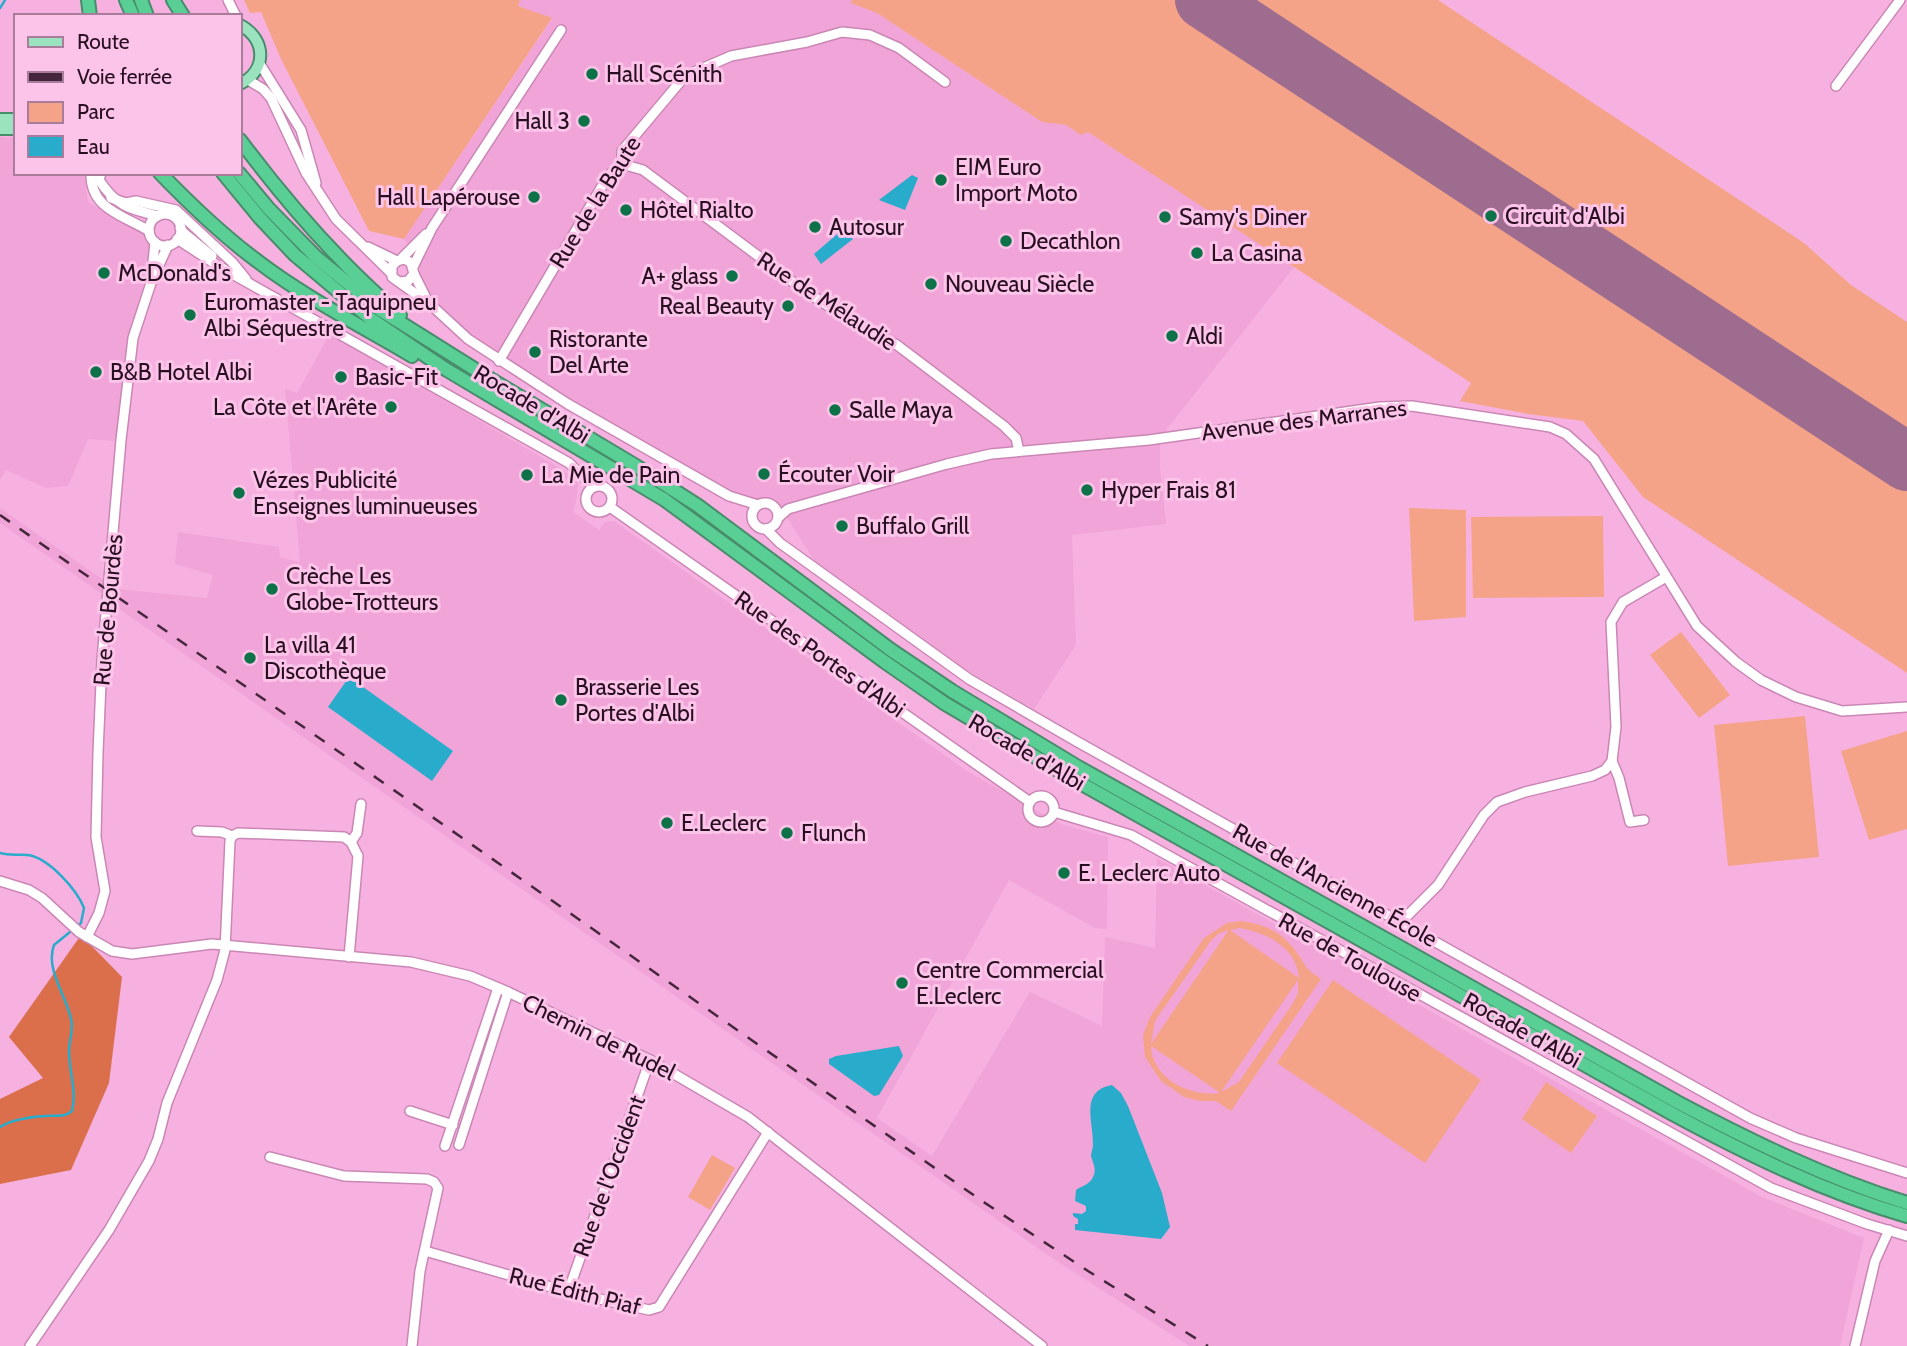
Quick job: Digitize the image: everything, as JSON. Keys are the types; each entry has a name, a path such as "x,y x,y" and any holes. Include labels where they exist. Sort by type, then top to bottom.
{"highway":[{"path":"242,142 296,209 372,291 401,316 492,380"},
{"path":"162,175 219,230 257,261 305,293 665,500"},
{"name":"Rocade d'Albi","path":"225,175 295,255 371,319 447,370 665,500 944,703 1029,755 1707,1132 1804,1179 1907,1216"},
{"name":"Rocade d'Albi","path":"241,175 290,232 351,287 430,343 667,485 901,657 952,691 1077,767 1677,1102 1777,1153 1907,1203"}],"main road":[{"path":"242,25 256,37 261,55 260,64 244,82"}],"street":[{"path":"1836,86 1900,0"},
{"path":"400,282 408,281 432,228 561,30"},
{"name":"Rue de la Baute","path":"499,360 608,176 622,164 622,151 685,76 731,56 807,42 842,32 870,35 899,48 945,82"},
{"path":"260,64 301,130 320,194"},
{"path":"244,82 263,89 271,98 306,173 336,219 396,281 430,304 448,323 499,360 591,417 729,496 758,505 766,503 773,507 789,548"},
{"name":"Rue de Mélaudie","path":"622,164 643,170 814,297 897,345 1003,426 1016,438 1019,452"},
{"path":"91,175 91,185 103,206 149,231 155,242 168,245 177,239 180,228"},
{"path":"100,175 99,180 111,198 122,205 158,216 172,216 184,233 226,270"},
{"path":"111,198 126,204 136,201 176,210 233,263 249,283"},
{"path":"149,231 151,222 158,216"},
{"path":"391,273 392,266 432,228"},
{"path":"177,239 226,270 569,463 594,487 609,491 612,499 610,507 600,512 589,508 586,496 594,487"},
{"path":"354,240 399,260 408,261 430,304"},
{"name":"Rue de Bourdès","path":"151,283 155,242"},
{"name":"Rue de Bourdès","path":"83,935 99,913 105,891 96,837 98,753 102,660 121,440 134,338 151,283 168,245"},
{"name":"Avenue des Marranes","path":"773,507 788,509 992,454 1149,440 1335,413 1412,406 1550,427 1566,434 1594,459 1698,626 1726,654 1761,680 1796,697 1842,711 1907,707"},
{"path":"729,496 758,527 766,529 777,520"},
{"path":"753,521 753,512 758,505"},
{"name":"Rue des Portes d'Albi","path":"610,507 1030,802"},
{"name":"Avenue des Marranes","path":"777,520 788,509"},
{"name":"Rue de l’Ancienne École","path":"766,529 780,543 969,679 1751,1118 1796,1138 1907,1173"},
{"path":"1644,820 1630,822 1612,761 1616,727 1611,622 1623,602 1666,577"},
{"path":"1401,922 1438,885 1484,815 1497,802 1525,792 1592,776 1605,770 1612,761"},
{"path":"1037,796 1046,796 1053,802 1054,813 1047,821 1035,821 1028,812 1030,802 1037,796"},
{"path":"351,842 357,833 361,804"},
{"name":"Rue de Toulouse","path":"1054,813 1131,835 1771,1188 1907,1236"},
{"path":"198,831 222,832 232,836"},
{"path":"30,1346 109,1230 149,1161 176,1079 217,980 226,946 232,836 238,833 344,837 351,842 358,856 349,957"},
{"name":"Chemin de Rudel","path":"0,881 29,890 42,898 83,935 112,951 132,954 212,944 411,962 470,976 503,990 650,1060 748,1117 1042,1346"},
{"path":"446,1146 503,990"},
{"path":"459,1145 503,990"},
{"name":"Rue de l'Occident","path":"568,1292 650,1060"},
{"path":"410,1111 453,1125"},
{"name":"Rue Édith Piaf","path":"425,1251 568,1292 649,1310 659,1307 768,1132"},
{"path":"271,1157 344,1176 434,1182 438,1188 420,1270 412,1346"},
{"path":"1854,1346 1875,1261 1889,1230"}],"shaded area":[{"path":"520,0 852,0 852,3 877,13 1042,122 1066,125 1081,135 1088,132 1294,267 1160,438 1166,524 1072,535 1076,645 1034,709 948,659 817,565 786,516 697,474 575,404 459,327 436,306 420,283 420,263 404,239 552,19 518,6"},
{"path":"0,137 14,138 14,175 84,175 88,202 167,245 139,337 115,441 88,439 68,486 46,488 6,470 0,480"},
{"path":"330,333 563,470 578,481 573,512 599,530 605,522 614,521 967,771 1061,824 1108,837 1107,929 1095,928 1009,880 877,1118 932,1156 1030,992 1102,1026 1105,937 1155,948 1157,858 1762,1197 1864,1238 1840,1346 1189,1346 1052,1258 115,606 117,589 207,598 213,575 175,564 178,532 279,547 280,557 300,562 285,389 297,393"},
{"path":"0,508 105,581 102,594 0,523"},
{"path":"81,935 122,977 109,1083 71,1170 0,1184 0,1099 43,1078 9,1037"}],"green space":[{"path":"244,0 520,0 518,6 552,18 404,239 369,231 281,59 261,12 250,13"},
{"name":"Circuit d'Albi","path":"852,0 1438,0 1804,243 1851,285 1907,322 1907,438 1740,329 1719,362 1907,487 1907,673 1643,497 1583,421 1460,401 1471,383 1088,132 1081,135 1066,125 1042,122 877,13 851,3"},
{"path":"1409,508 1466,510 1466,617 1414,621"},
{"path":"1603,516 1604,597 1473,598 1471,517"},
{"path":"1681,632 1730,695 1699,718 1650,655"},
{"path":"1805,716 1819,857 1728,866 1714,725"},
{"path":"1907,731 1907,829 1869,840 1841,751"},
{"path":"1249,922 1278,933 1290,943 1308,969 1321,979 1231,1111 1216,1101 1184,1097 1161,1081 1145,1057 1143,1035 1150,1017 1204,938 1227,923","holes":["1228,930 1151,1044 1155,1021 1218,934","1230,930 1250,930 1278,943 1292,958 1299,978","1298,980 1298,993 1293,1003 1239,1082 1221,1092","1151,1046 1219,1093 1185,1089 1166,1076 1153,1058"]},
{"path":"1333,980 1481,1080 1425,1163 1277,1063"},
{"path":"1546,1082 1597,1116 1571,1153 1522,1119"},
{"path":"712,1155 735,1168 710,1210 688,1197"}],"water":[{"path":"912,175 918,178 905,210 879,200"},
{"path":"842,230 853,239 821,264 814,254"},
{"path":"349,677 453,751 432,781 328,707"},
{"path":"899,1046 903,1056 879,1095 874,1096 829,1064 829,1059 836,1056"},
{"path":"1112,1085 1121,1093 1128,1106 1162,1193 1170,1227 1161,1239 1075,1230 1078,1219 1073,1213 1082,1214 1086,1211 1086,1206 1075,1201 1076,1190 1090,1181 1095,1171 1091,1156 1092,1101 1102,1088"}],"waterway":[{"path":"0,8 5,0"},
{"path":"0,853 28,855 45,862 69,884 84,908 81,923 54,945 52,954 54,973 72,1023 69,1051 74,1096 72,1111 63,1115 21,1119 0,1127"}],"runway":[{"path":"1204,0 1907,462"}],"railway":[{"path":"0,515 982,1201 1208,1346"}],"place":[{"name":"Hall Scénith","path":"592,74"},
{"name":"Hall 3","path":"584,121"},
{"name":"EIM Euro Import Moto","path":"941,180"},
{"name":"Hall Lapérouse","path":"534,197"},
{"name":"Hôtel Rialto","path":"626,210"},
{"name":"Circuit d'Albi","path":"1491,216"},
{"name":"Samy's Diner","path":"1165,217"},
{"name":"Autosur","path":"815,227"},
{"name":"Decathlon","path":"1006,241"},
{"name":"La Casina","path":"1197,253"},
{"name":"McDonald's","path":"104,273"},
{"name":"A+ glass","path":"732,276"},
{"name":"Nouveau Siècle","path":"931,284"},
{"name":"Real Beauty","path":"788,306"},
{"name":"Euromaster - Taquipneu Albi Séquestre","path":"190,315"},
{"name":"Aldi","path":"1172,336"},
{"name":"Ristorante Del Arte","path":"535,352"},
{"name":"B&B Hotel Albi","path":"96,372"},
{"name":"Basic-Fit","path":"341,377"},
{"name":"La Côte et l'Arête","path":"391,407"},
{"name":"Salle Maya","path":"835,410"},
{"name":"Écouter Voir","path":"764,474"},
{"name":"La Mie de Pain","path":"527,475"},
{"name":"Hyper Frais 81","path":"1087,490"},
{"name":"Vézes Publicité Enseignes luminueuses","path":"239,493"},
{"name":"Buffalo Grill","path":"842,526"},
{"name":"Crèche Les Globe-Trotteurs","path":"272,589"},
{"name":"La villa 41 Discothèque","path":"250,658"},
{"name":"Brasserie Les Portes d'Albi","path":"561,700"},
{"name":"E.Leclerc","path":"667,823"},
{"name":"Flunch","path":"787,833"},
{"name":"E. Leclerc Auto","path":"1064,873"},
{"name":"Centre Commercial E.Leclerc","path":"902,983"}]}
